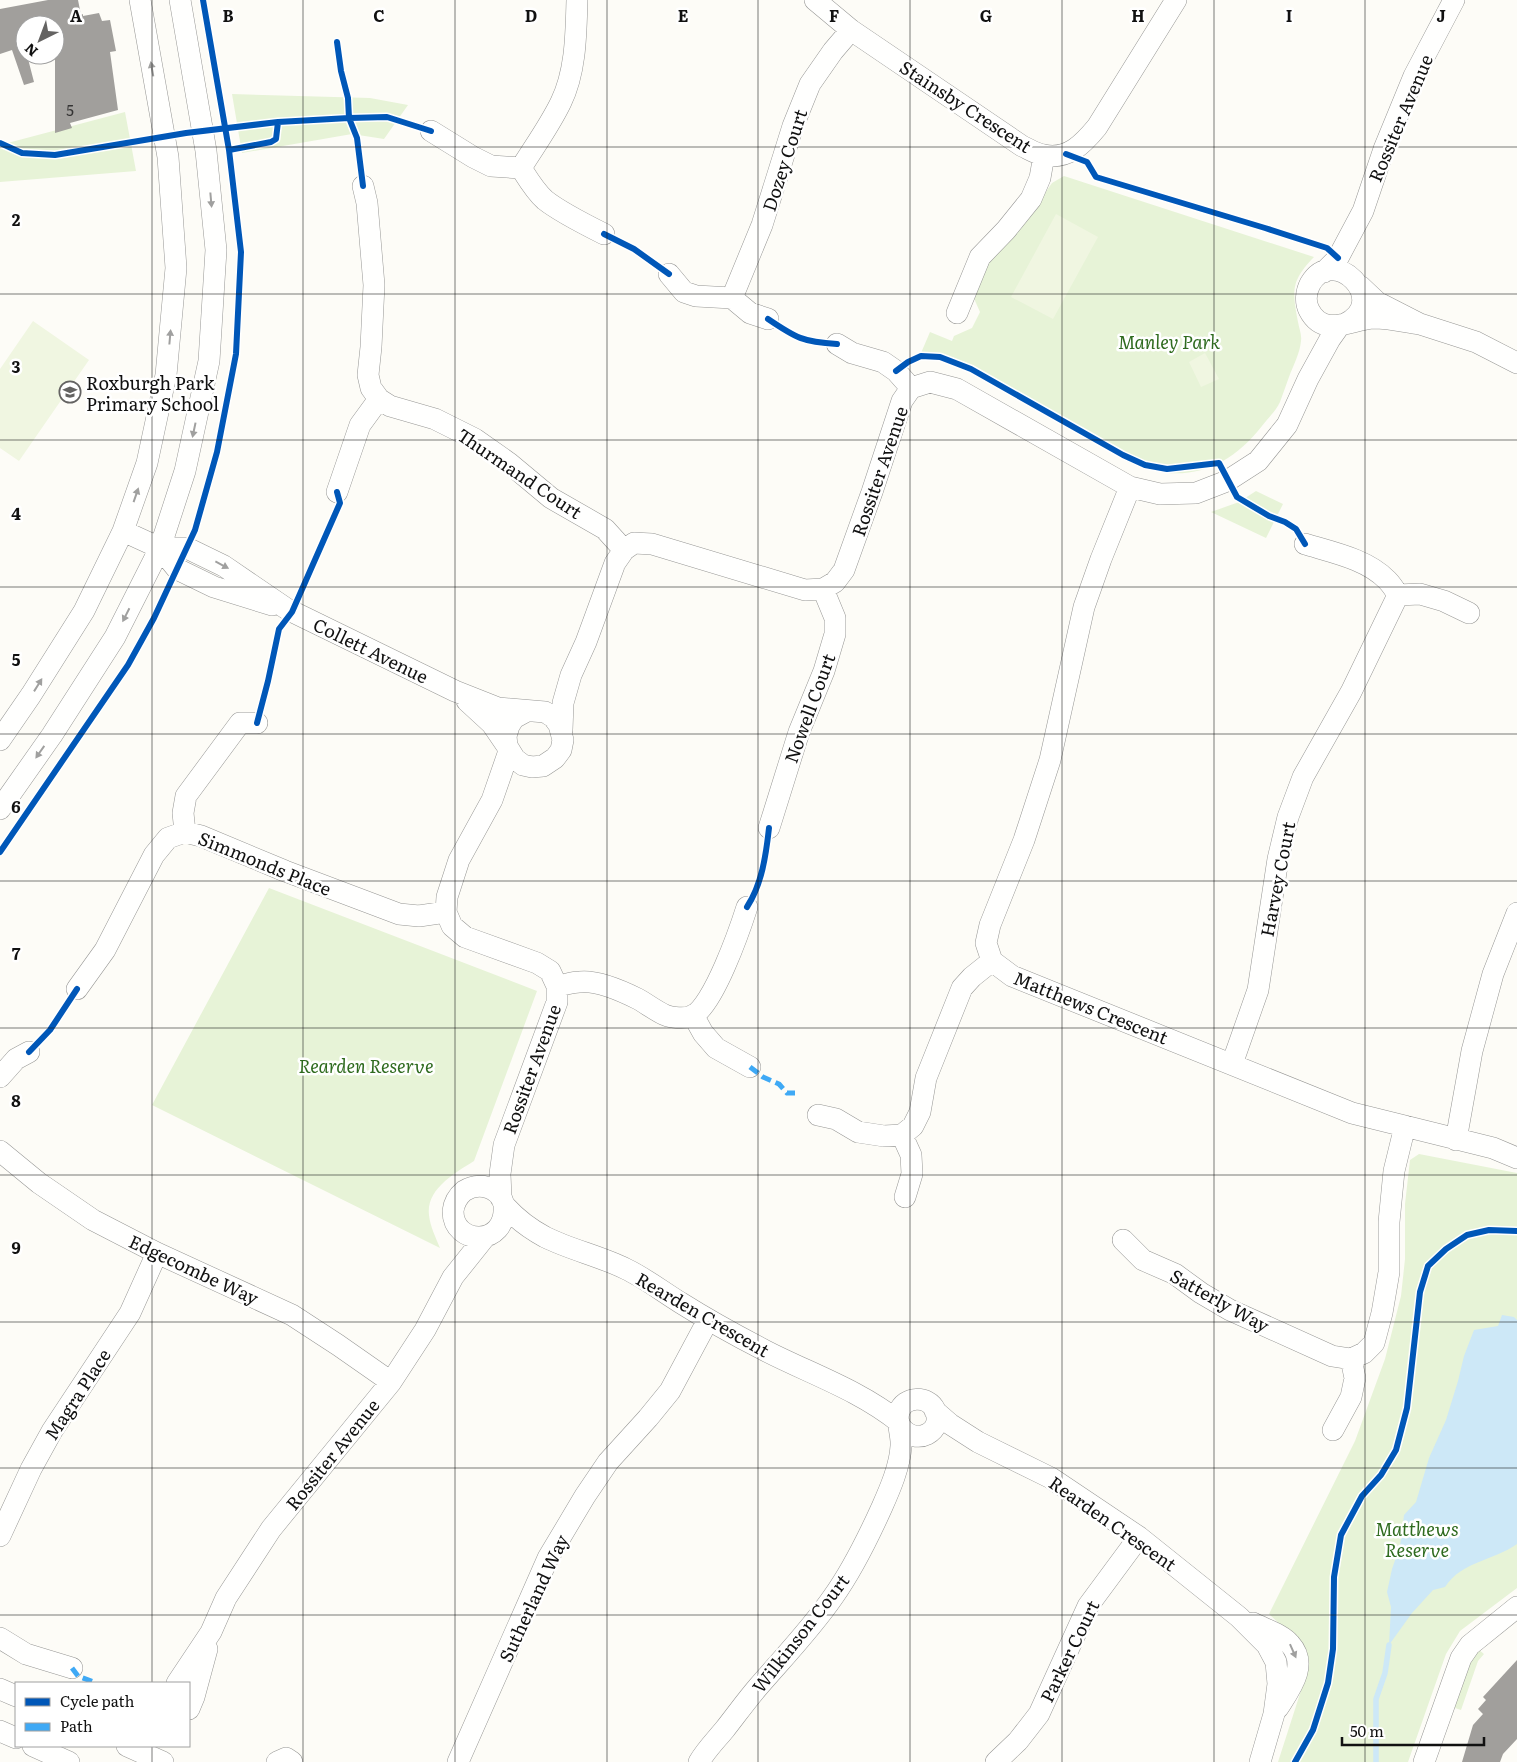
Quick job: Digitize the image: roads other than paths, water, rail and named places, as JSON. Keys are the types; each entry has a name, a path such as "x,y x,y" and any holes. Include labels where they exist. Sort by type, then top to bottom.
{"street":[{"path":"0,740 84,612 123,531 147,463 166,375 176,268 168,157 140,0"},
{"path":"0,809 52,735 115,637 160,548 185,471 209,362 216,250 206,151 180,0"},
{"path":"521,168 561,102 571,68 576,38 577,0"},
{"name":"Stainsby Crescent","path":"814,0 851,30 1022,146 1044,155 1066,154 1083,144 1097,127 1176,0"},
{"name":"Rossiter Avenue","path":"1324,272 1338,258 1363,211 1384,149 1414,76 1454,0"},
{"name":"Dozey Court","path":"732,298 762,225 793,126 810,84 833,51 851,30"},
{"path":"431,131 491,166 521,168"},
{"path":"957,314 980,257 1006,230 1031,198 1040,178 1044,155"},
{"path":"521,168 533,186 546,200 604,234"},
{"path":"338,492 360,424 378,399 371,388 368,375 374,285 367,203 363,186"},
{"name":"Rossiter Avenue","path":"1359,284 1355,262 1363,211"},
{"path":"1420,324 1374,318 1342,325 1325,325 1317,320 1308,309 1306,300 1307,290 1312,281 1324,272 1333,270 1343,271 1352,276 1377,302 1420,324 1476,342 1517,363"},
{"path":"669,274 684,292 696,296 732,298 750,313 768,319"},
{"path":"1342,325 1351,321 1358,314 1362,305 1359,284"},
{"name":"Rossiter Avenue","path":"1308,309 1314,339 1308,379"},
{"name":"Rossiter Avenue","path":"823,590 835,582 844,570 902,401 911,388 930,382 957,389 1130,487 1160,494 1196,493 1227,481 1258,461 1286,425 1330,339 1342,325"},
{"path":"837,344 852,353 883,362 896,372 911,388"},
{"name":"Thurmand Court","path":"378,399 390,406 435,419 475,439 509,463 551,498 605,529 624,550"},
{"path":"818,1115 836,1120 858,1132 884,1136 902,1135 913,1126 920,1112 926,1078 962,988 992,961 986,943 990,926 1024,840 1050,760 1084,607 1130,487"},
{"path":"170,517 187,548"},
{"name":"Collett Avenue","path":"123,531 160,548 187,548 224,566 287,609 455,691 498,708 527,711"},
{"path":"492,800 517,778 555,758 561,750 563,740 563,703 571,675 586,642 614,564 624,550 634,543 652,544 805,590 823,590"},
{"path":"1305,544 1352,558 1369,567 1386,579 1398,595 1420,594 1444,601 1469,613"},
{"name":"Collett Avenue","path":"160,548 178,569 214,587 287,609"},
{"path":"143,580 178,569"},
{"name":"Nowell Court","path":"769,828 799,732 824,671 835,634 835,618 823,590"},
{"name":"Harvey Court","path":"1232,1064 1258,990 1278,859 1288,817 1303,777 1351,692 1398,595"},
{"path":"446,912 447,897 459,860 492,800 508,749 506,736 509,726 514,718 551,697 571,675"},
{"name":"Collett Avenue","path":"455,691 492,724 508,749"},
{"path":"527,711 545,712 553,717 562,730"},
{"path":"185,832 183,813 186,796 240,723 257,723"},
{"path":"508,749 515,759 523,765 532,767 542,766"},
{"name":"Simmonds Place","path":"77,989 105,950 154,855 168,838 185,832 201,836 284,871 399,914 419,916 446,912"},
{"path":"557,986 582,982 599,984 637,999 666,1015 681,1017 693,1015 702,1006 715,987 737,938 747,907"},
{"name":"Rossiter Avenue","path":"446,912 452,926 466,936 537,963 550,971 557,986 557,1002 504,1145 500,1174 503,1202"},
{"path":"1456,1140 1476,1034 1493,974 1517,913"},
{"name":"Matthews Crescent","path":"992,961 1012,976 1352,1112 1493,1148 1517,1158"},
{"path":"693,1015 703,1033 716,1048 750,1067"},
{"path":"0,1077 16,1059 29,1052"},
{"path":"1333,1430 1351,1397 1355,1378 1351,1360 1364,1353 1374,1343 1382,1313 1389,1272 1389,1222 1394,1171 1405,1126"},
{"path":"902,1135 911,1154 912,1174 905,1197"},
{"name":"Rossiter Avenue","path":"470,1188 486,1172 504,1145"},
{"name":"Matthews Crescent","path":"1493,1148 1517,1145"},
{"name":"Edgecombe Way","path":"0,1151 40,1183 93,1220 157,1253 292,1315 391,1382"},
{"path":"478,1186 487,1187 495,1192 503,1202 503,1222 489,1235 478,1237 464,1232 455,1220 453,1211 456,1201 461,1193 470,1188 478,1186"},
{"name":"Rearden Crescent","path":"503,1202 522,1221 544,1237 626,1269 708,1320 767,1351 860,1395 884,1410 900,1424"},
{"name":"Rossiter Avenue","path":"454,1277 457,1248 455,1220"},
{"name":"Rossiter Avenue","path":"190,1706 211,1632 226,1598 271,1529 391,1382 425,1330 454,1277 489,1235"},
{"name":"Rearden Crescent","path":"489,1235 544,1237"},
{"name":"Satterly Way","path":"1123,1240 1143,1260 1174,1274 1230,1310 1332,1356 1351,1360"},
{"name":"Magra Place","path":"0,1536 31,1469 52,1431 130,1313 157,1253"},
{"name":"Sutherland Way","path":"458,1762 548,1558 608,1462 670,1391 708,1320"},
{"name":"Rearden Crescent","path":"860,1395 911,1400"},
{"path":"911,1400 926,1400 932,1404 937,1417 936,1424 926,1435 910,1436 904,1432 900,1424 902,1406 911,1400"},
{"name":"Rearden Crescent","path":"935,1411 950,1424 978,1442 1051,1478 1139,1537 1239,1617 1290,1643 1296,1654 1298,1672 1274,1714 1260,1762"},
{"name":"Wilkinson Court","path":"699,1762 756,1689 833,1597 861,1552 897,1468 901,1446 900,1424"},
{"name":"Rearden Crescent","path":"926,1435 945,1435 978,1442"},
{"name":"Wilkinson Court","path":"897,1468 909,1451 926,1435"},
{"name":"Parker Court","path":"996,1762 1018,1741 1039,1714 1088,1606 1139,1537"},
{"path":"1424,1762 1461,1658 1470,1645 1517,1607"},
{"name":"Rossiter Avenue","path":"178,1682 211,1632"},
{"path":"0,1638 26,1654 72,1668"},
{"path":"0,1689 15,1696"},
{"path":"0,1731 15,1738"},
{"path":"35,1747 69,1762"},
{"path":"148,1755 169,1747"},
{"path":"277,1762 286,1758 292,1762"}],"water":[{"path":"1502,1315 1514,1317 1517,1320 1517,1544 1508,1550 1469,1566 1452,1578 1445,1587 1433,1590 1412,1613 1389,1645 1391,1607 1387,1592 1400,1546 1404,1515 1416,1502 1429,1458 1446,1420 1464,1356 1474,1330 1498,1326"}],"waterway":[{"path":"1376,1762 1376,1699 1385,1673 1389,1645"}],"place":[{"name":"Roxburgh Park Primary School","path":"70,392"}],"park label":[{"name":"Manley Park","path":"1169,341"},
{"name":"Rearden Reserve","path":"366,1065"},
{"name":"Matthews Reserve","path":"1417,1538"}]}
